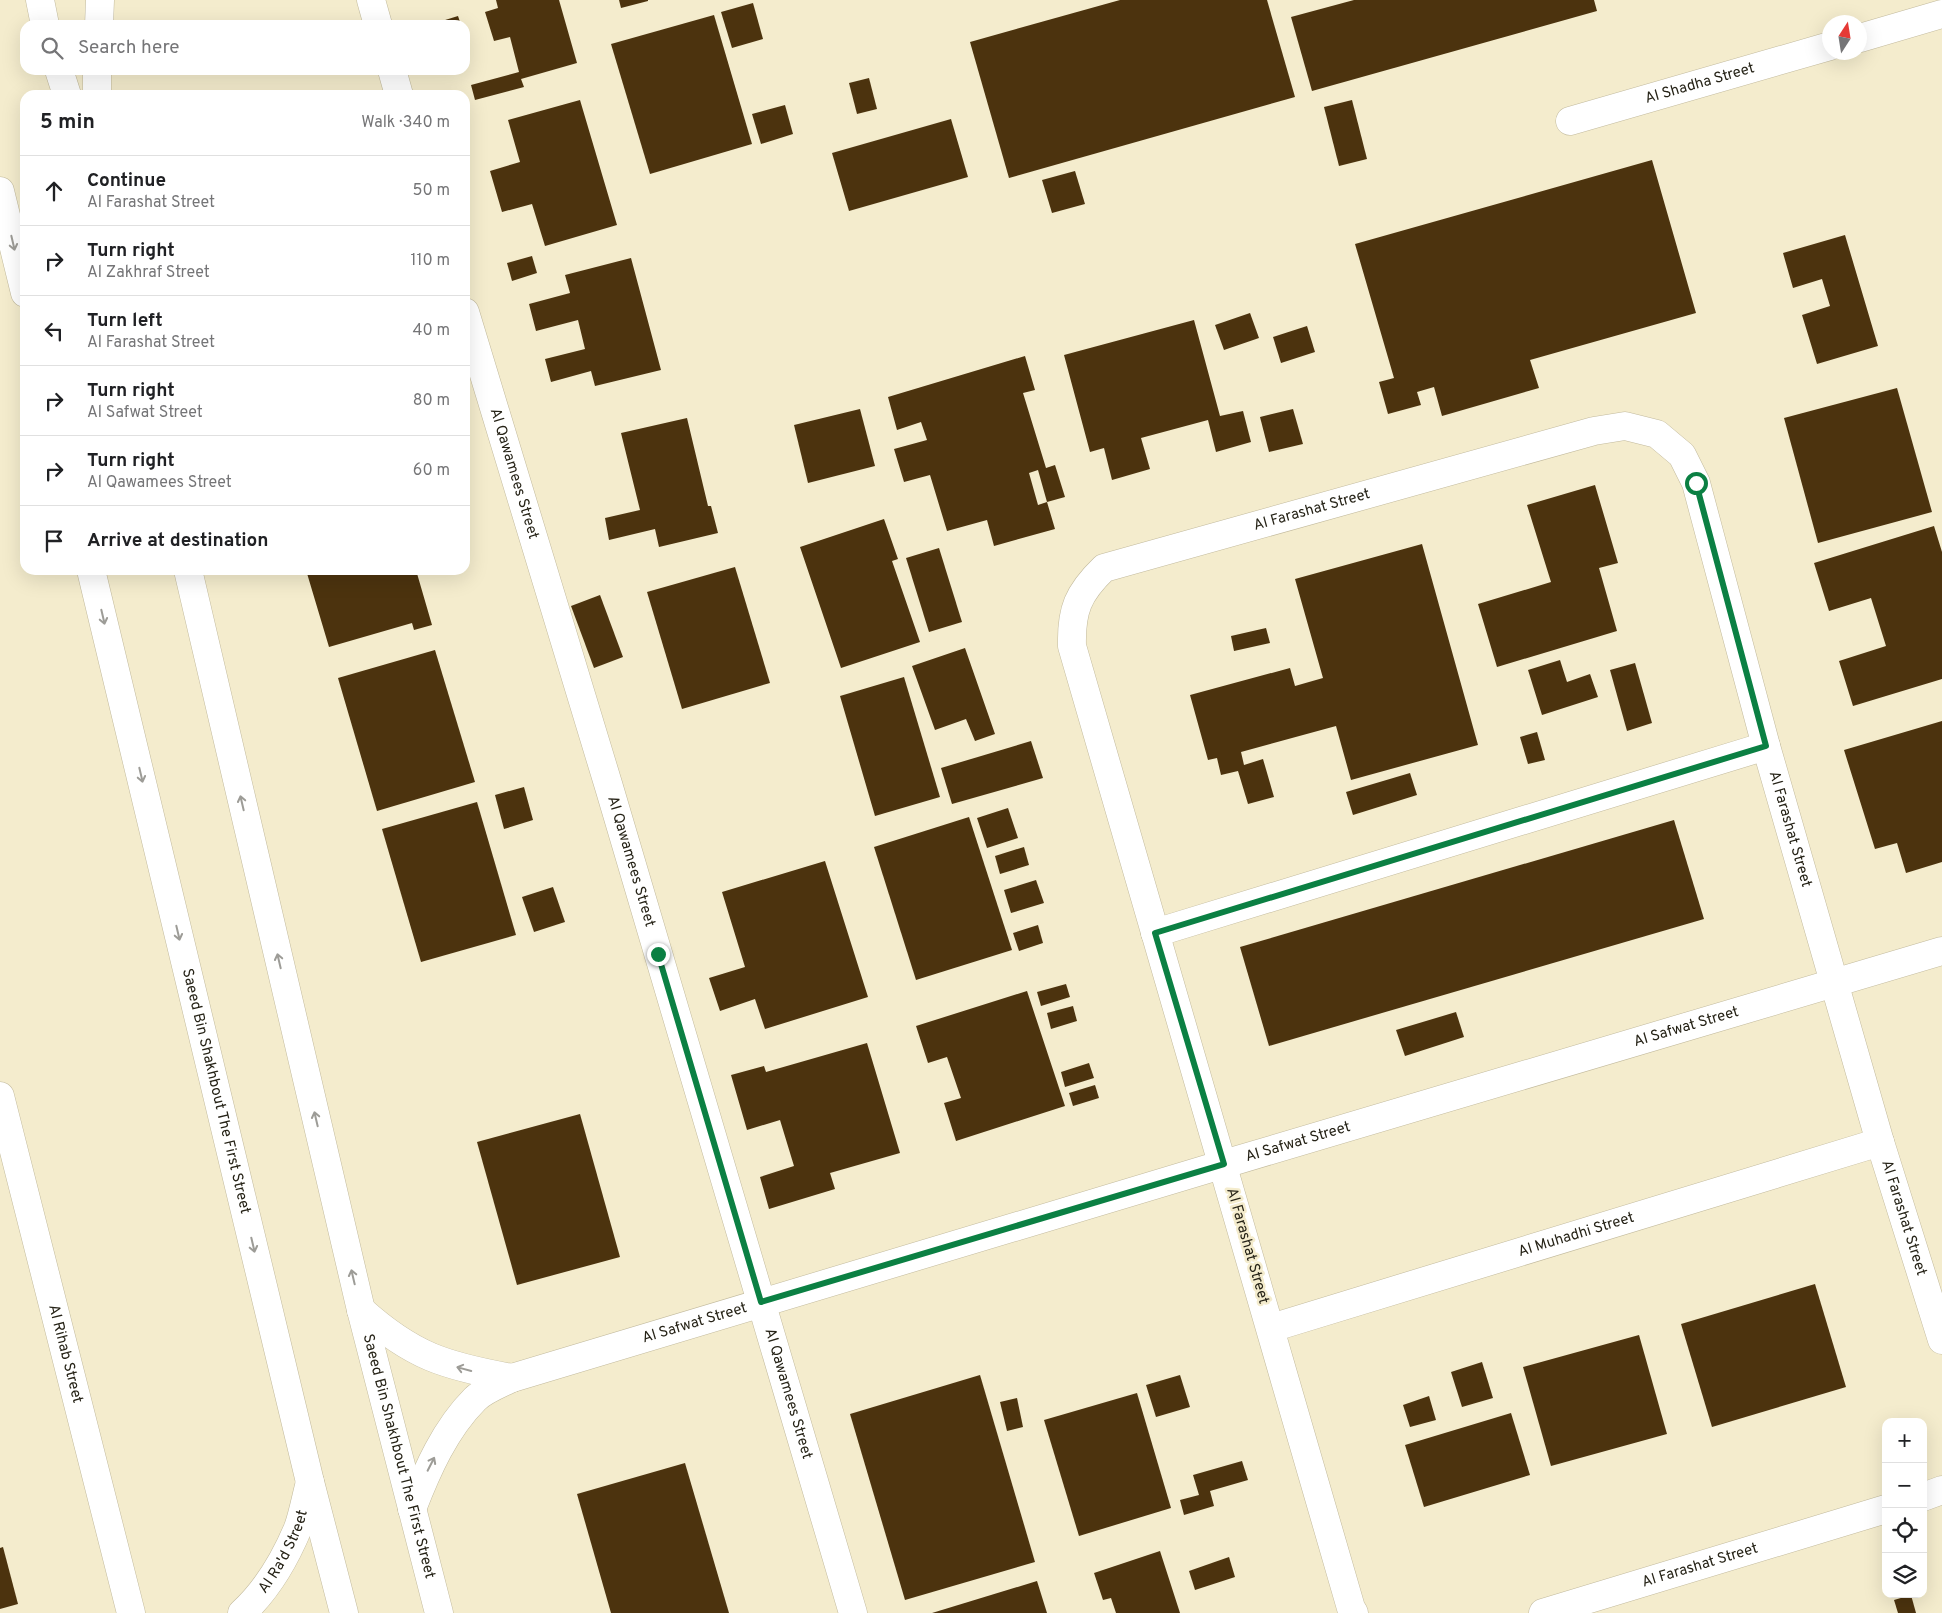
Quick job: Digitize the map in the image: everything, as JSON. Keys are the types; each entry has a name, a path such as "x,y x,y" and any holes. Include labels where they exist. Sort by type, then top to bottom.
{"street":[{"path":"40,0 44,20"},
{"path":"99,20 100,0"},
{"path":"371,0 377,20"},
{"path":"1867,36 1942,14"},
{"name":"Al Shadha Street","path":"1570,121 1822,48"},
{"path":"61,75 65,90"},
{"path":"97,75 97,90"},
{"path":"393,75 398,90"},
{"path":"0,193 20,273"},
{"name":"Al Qawamees Street","path":"470,328 609,787 853,1613"},
{"name":"Al Farashat Street","path":"1354,1613 1072,646 1072,624 1077,602 1088,584 1104,568 1594,431 1625,426 1657,434 1682,455 1696,483 1766,746 1880,1142 1942,1340"},
{"name":"Saeed Bin Shakhbout The First Street","path":"92,575 310,1482 344,1613"},
{"name":"Saeed Bin Shakhbout The First Street","path":"189,575 361,1310 439,1613"},
{"path":"1155,933 1766,746"},
{"name":"Al Safwat Street","path":"412,1509 431,1464 456,1423 476,1398 512,1378 761,1302 1942,951"},
{"name":"Al Rihab Street","path":"0,1096 130,1613"},
{"name":"Al Muhadhi Street","path":"1271,1328 1880,1142"},
{"name":"Al Safwat Street","path":"361,1310 384,1331 411,1348 439,1361 469,1370 512,1378"},
{"name":"Al Ra'd Street","path":"242,1613 278,1569 298,1527 310,1482"},
{"path":"1927,1496 1942,1490"},
{"name":"Al Farashat Street","path":"1543,1613 1882,1510"}],"building":[{"path":"496,0 559,0 577,63 521,79 524,87 475,100 471,85 519,72 510,37 494,41 485,12 498,8"},
{"path":"619,0 648,0 648,1 621,8"},
{"path":"1120,0 1267,0 1295,97 1009,178 970,42"},
{"path":"1354,0 1594,0 1597,11 1312,91 1291,17"},
{"path":"753,3 763,39 732,48 721,12"},
{"path":"714,15 752,144 650,174 611,44"},
{"path":"458,16 459,20 445,20"},
{"path":"869,78 877,109 857,114 849,83"},
{"path":"580,100 617,225 545,246 532,204 502,212 490,171 520,162 508,120"},
{"path":"1352,100 1367,159 1339,166 1324,107"},
{"path":"785,105 793,134 761,144 752,114"},
{"path":"951,119 968,177 849,211 832,153"},
{"path":"1652,160 1696,313 1530,360 1539,388 1442,416 1434,387 1417,392 1421,405 1388,414 1379,382 1394,378 1355,244"},
{"path":"1075,171 1085,204 1052,213 1042,180"},
{"path":"1845,235 1878,346 1817,364 1802,315 1830,306 1822,279 1793,288 1783,253"},
{"path":"532,256 537,273 512,281 507,263"},
{"path":"631,258 661,370 595,386 591,371 551,382 545,359 585,349 578,320 536,331 529,304 570,293 565,275"},
{"path":"1250,313 1259,338 1224,350 1215,325"},
{"path":"1194,320 1220,416 1243,411 1251,442 1216,452 1208,420 1141,438 1150,469 1112,480 1104,448 1090,452 1064,355"},
{"path":"1307,326 1315,352 1281,363 1273,337"},
{"path":"1025,356 1035,390 1023,393 1046,468 1055,465 1065,497 1047,502 1055,529 994,546 987,520 947,531 930,475 904,482 894,449 927,440 921,422 897,430 888,397","holes":["1038,470 1047,502 1038,505 1029,473"]},
{"path":"1897,388 1932,512 1818,543 1784,418"},
{"path":"860,409 875,466 808,483 794,425"},
{"path":"1293,409 1303,444 1269,452 1260,417"},
{"path":"687,418 708,506 711,506 718,533 659,547 655,529 609,540 605,518 640,510 621,433"},
{"path":"1595,485 1618,563 1599,568 1617,631 1497,667 1478,604 1551,582 1527,505"},
{"path":"884,519 898,559 892,561 920,642 841,668 800,547"},
{"path":"1934,526 1942,552 1942,679 1853,706 1839,661 1886,646 1871,598 1829,611 1814,563"},
{"path":"1422,544 1478,745 1351,780 1336,726 1241,752 1244,765 1263,759 1274,797 1248,804 1238,771 1221,775 1217,758 1208,760 1190,695 1290,668 1295,686 1323,678 1295,579"},
{"path":"939,548 962,622 929,632 906,558"},
{"path":"735,567 770,683 682,709 647,592"},
{"path":"307,575 417,575 432,625 414,630 412,623 329,647"},
{"path":"600,595 623,657 594,668 571,606"},
{"path":"1266,628 1270,643 1234,651 1231,636"},
{"path":"965,648 995,734 975,741 966,719 935,730 912,666"},
{"path":"435,650 475,782 377,811 338,678"},
{"path":"1560,660 1567,682 1590,674 1598,697 1542,715 1528,670"},
{"path":"1635,663 1652,723 1627,731 1610,670"},
{"path":"904,677 940,797 875,816 840,696"},
{"path":"1942,721 1942,862 1906,873 1897,843 1875,849 1844,750"},
{"path":"1537,732 1545,760 1528,764 1520,737"},
{"path":"1031,741 1043,778 952,804 941,768"},
{"path":"1410,773 1417,795 1353,815 1346,792"},
{"path":"524,787 533,820 504,829 495,795"},
{"path":"477,802 516,935 421,962 382,829"},
{"path":"1008,808 1018,838 987,848 977,818"},
{"path":"969,817 1012,950 916,980 874,847"},
{"path":"1674,820 1704,919 1269,1046 1240,947"},
{"path":"1024,847 1029,865 1000,874 995,856"},
{"path":"825,861 868,997 765,1029 755,999 720,1011 709,978 745,967 722,892"},
{"path":"1036,880 1044,903 1011,913 1004,890"},
{"path":"553,887 565,922 534,932 522,897"},
{"path":"1038,925 1043,943 1019,951 1013,933"},
{"path":"1066,984 1070,997 1041,1006 1037,992"},
{"path":"1027,991 1065,1106 956,1141 944,1103 961,1098 947,1057 928,1063 916,1026"},
{"path":"1073,1006 1077,1021 1051,1029 1047,1013"},
{"path":"1456,1012 1464,1037 1405,1056 1396,1030"},
{"path":"867,1043 900,1153 830,1173 835,1189 769,1209 760,1177 794,1166 780,1120 747,1130 731,1075 764,1066 766,1072"},
{"path":"1089,1063 1094,1078 1065,1087 1061,1072"},
{"path":"1095,1085 1099,1098 1073,1106 1069,1093"},
{"path":"580,1114 620,1257 517,1285 477,1142"},
{"path":"1815,1284 1846,1387 1712,1427 1681,1324"},
{"path":"1639,1335 1667,1434 1551,1466 1523,1367"},
{"path":"1482,1362 1493,1398 1462,1407 1451,1372"},
{"path":"980,1375 1035,1562 905,1600 850,1414"},
{"path":"1180,1375 1190,1407 1156,1417 1146,1385"},
{"path":"1137,1393 1171,1508 1079,1536 1044,1420"},
{"path":"1429,1396 1436,1420 1410,1427 1403,1405"},
{"path":"1017,1398 1023,1427 1007,1431 1000,1402"},
{"path":"1511,1413 1530,1475 1424,1507 1405,1445"},
{"path":"1242,1461 1248,1480 1210,1491 1214,1506 1184,1515 1180,1500 1199,1495 1193,1475"},
{"path":"685,1463 729,1613 611,1613 577,1494"},
{"path":"3,1547 18,1604 0,1609 0,1548"},
{"path":"1160,1551 1180,1613 1116,1613 1111,1598 1103,1600 1094,1573"},
{"path":"1229,1557 1235,1577 1195,1590 1189,1571"},
{"path":"1037,1581 1047,1613 932,1613"},
{"path":"1912,1598 1916,1613 1898,1613 1894,1600"}],"route":[{"path":"658,954 761,1302 1224,1164 1155,933 1766,746 1696,483"}]}
